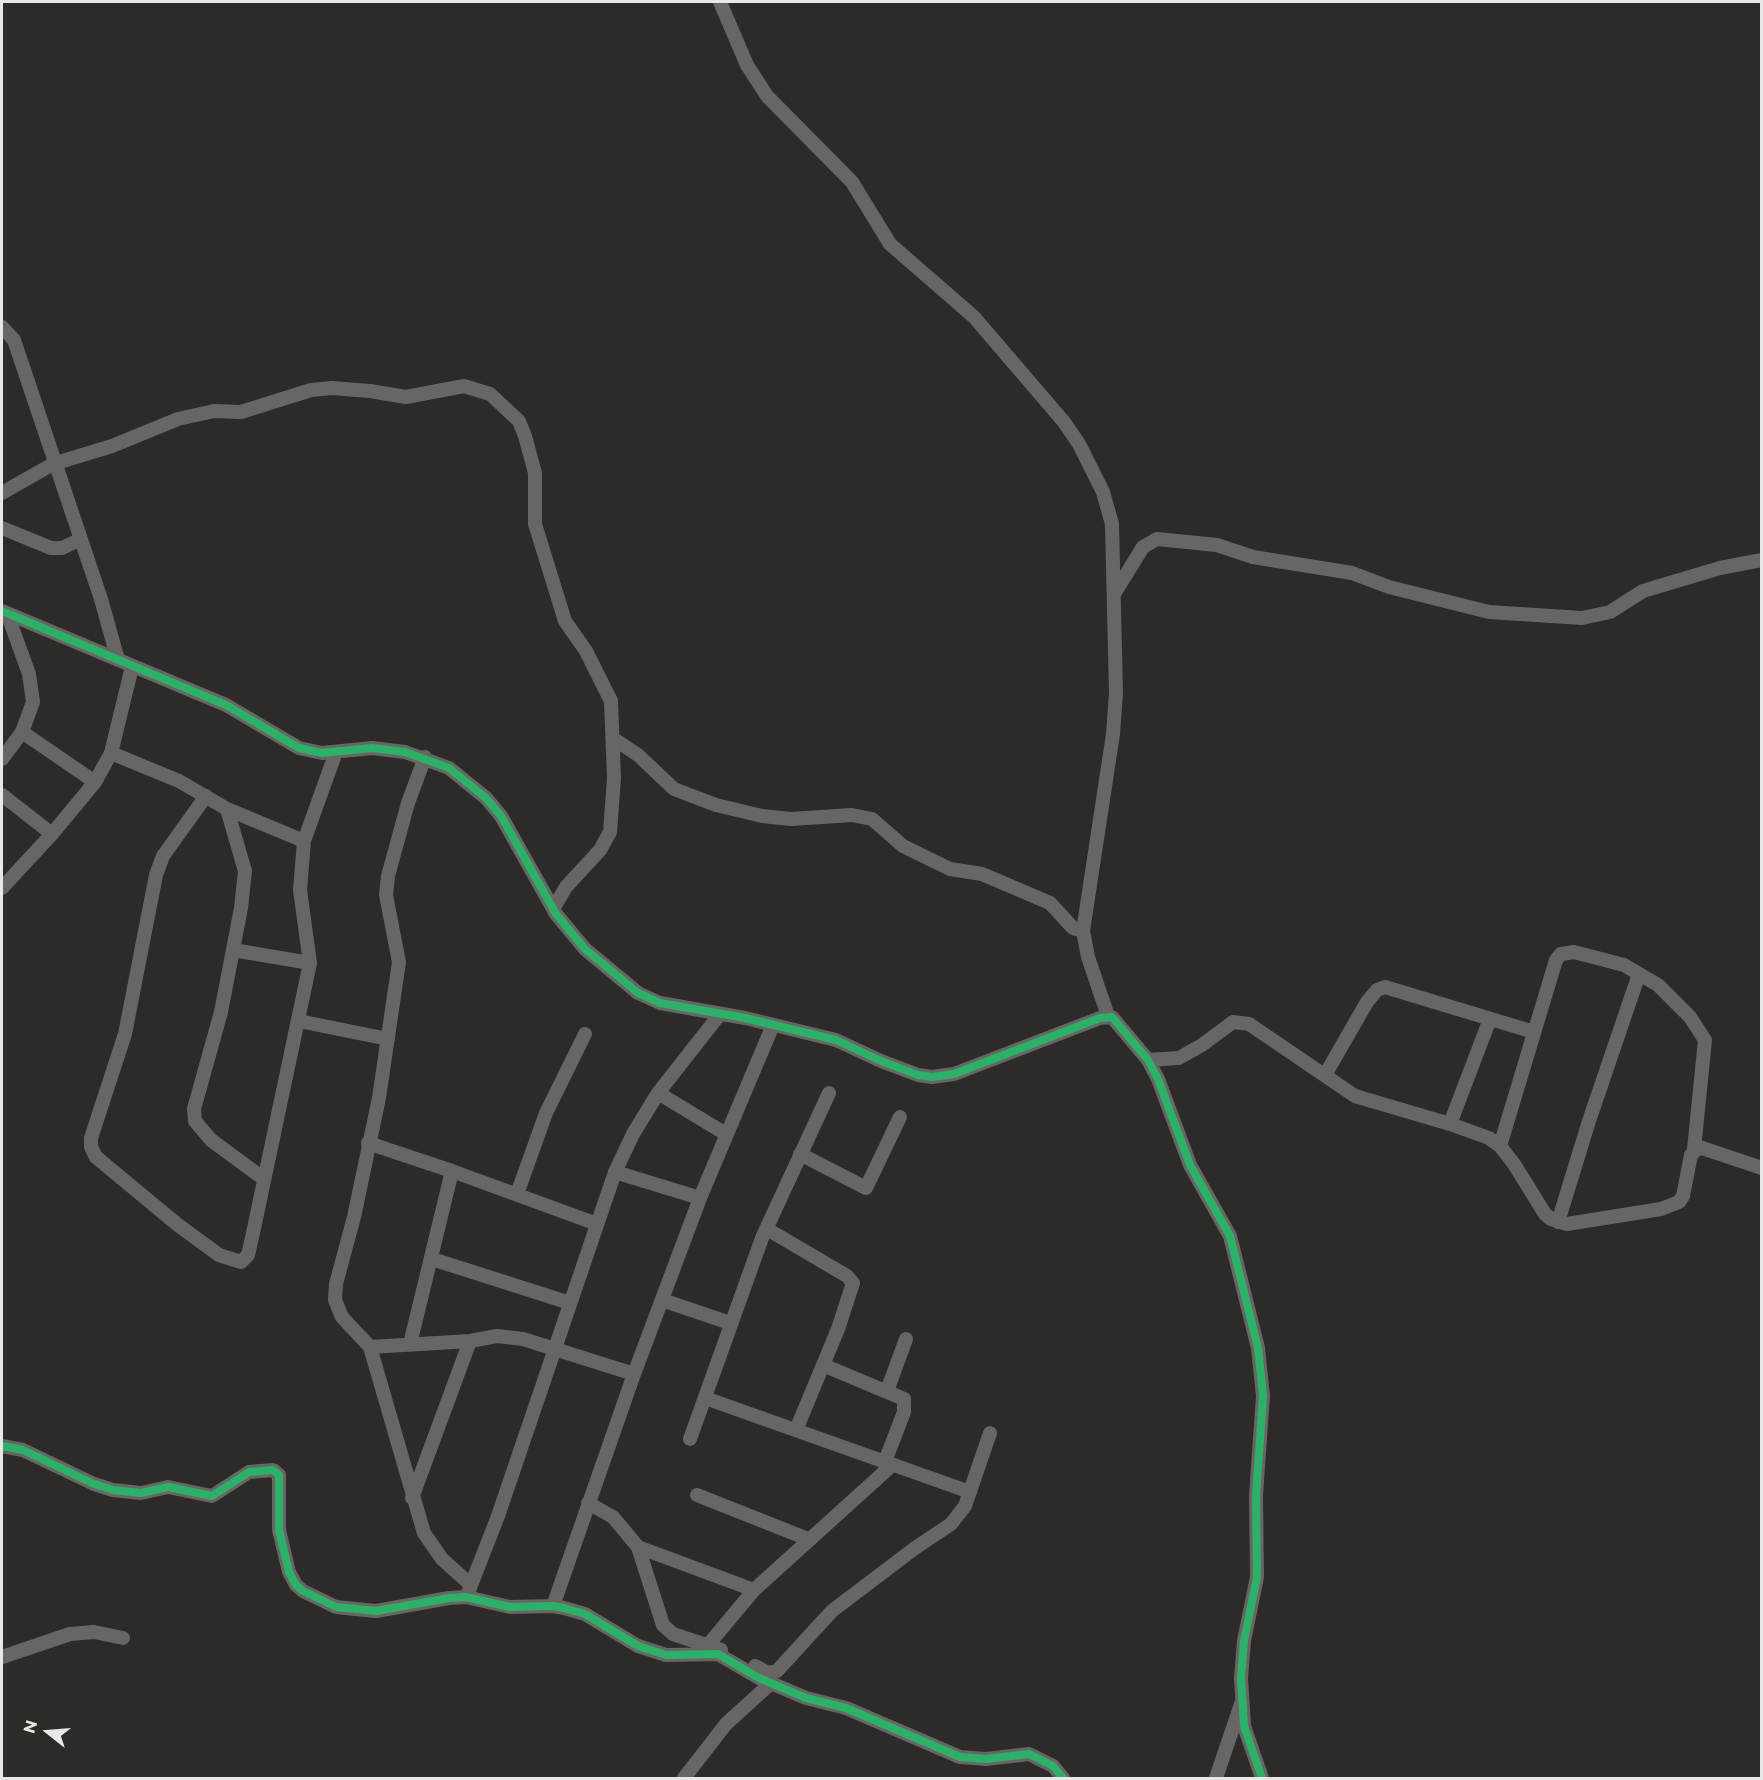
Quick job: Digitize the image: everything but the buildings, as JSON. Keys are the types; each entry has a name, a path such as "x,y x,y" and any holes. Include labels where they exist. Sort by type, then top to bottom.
{"street":[{"path":"720,2 754,79 773,104 852,182 890,244 974,317 1069,429 1103,492 1112,524 1116,693 1113,734 1083,931 1088,957 1108,1016 1148,1060 1158,1079 1190,1165 1230,1236 1258,1348 1263,1396 1256,1495 1257,1577 1244,1641 1241,1703 1244,1726 1262,1779"},
{"path":"2,327 14,340 53,464 101,599 118,660"},
{"path":"2,494 53,464 112,446 178,419 214,411 241,412 311,390 332,388 370,390 406,396 464,386 490,394 519,421 525,436 535,473 535,524 565,621 586,651 611,701 614,778 608,838 566,887 553,909"},
{"path":"2,528 51,548 62,548 79,540"},
{"path":"1114,594 1143,547 1156,539 1217,545 1253,557 1352,573 1389,587 1481,611 1582,618 1610,612 1643,591 1720,568 1761,560"},
{"path":"4,612 226,705 299,748 322,753 372,748 425,757 449,768 486,798 501,816 553,909 585,949 638,993 660,1003 836,1040 881,1061 918,1075 932,1077 963,1071 1108,1016"},
{"path":"2,759 22,732 33,702 29,674 4,612"},
{"path":"2,888 52,834 95,782 111,753 132,667"},
{"path":"22,732 95,782"},
{"path":"614,739 638,755 674,789 716,805 762,816 791,819 852,815 872,819 903,846 950,869 982,874 1050,903 1074,928 1083,931"},
{"path":"206,796 163,855 156,875 125,1034 91,1138 91,1147 96,1157 185,1230 219,1254 241,1262 248,1255 310,963 300,890 304,841 336,752"},
{"path":"111,753 178,781 227,809 304,841"},
{"path":"425,757 408,803 388,876 386,895 399,962 379,1098 354,1217 336,1284 335,1300 342,1317 370,1347 424,1533 469,1591 510,1607 553,1606 585,1614 638,1646 666,1655 718,1654 771,1683 806,1698 846,1708 960,1756 986,1760 1029,1754 1053,1766 1063,1779"},
{"path":"2,795 52,834"},
{"path":"227,809 245,871 233,950 213,1044 194,1109 195,1121 211,1140 264,1179"},
{"path":"233,950 310,963"},
{"path":"1148,1060 1179,1058 1202,1045 1228,1025 1239,1021 1266,1033 1355,1096 1489,1138 1500,1146 1538,1206 1551,1220 1581,1223 1661,1209 1680,1202 1694,1149 1705,1040 1690,1017 1658,986 1639,974 1624,965 1596,957 1574,952 1562,954 1556,960 1500,1146"},
{"path":"1558,1222 1589,1121 1639,974"},
{"path":"1325,1075 1352,1025 1377,990 1385,987 1534,1032"},
{"path":"469,1591 556,1347 615,1172 633,1134 658,1093 720,1014"},
{"path":"1450,1124 1490,1019"},
{"path":"299,1021 388,1039"},
{"path":"553,1606 634,1374 700,1198 773,1025"},
{"path":"517,1194 546,1113 585,1034"},
{"path":"658,1093 726,1134"},
{"path":"690,1439 730,1323 767,1229 829,1093"},
{"path":"800,1155 866,1188 900,1117"},
{"path":"368,1143 453,1170 597,1224"},
{"path":"1694,1149 1699,1147 1711,1150 1761,1168"},
{"path":"410,1344 453,1170"},
{"path":"615,1172 700,1198"},
{"path":"767,1229 847,1276 853,1283 796,1430"},
{"path":"432,1259 570,1303"},
{"path":"662,1300 730,1323"},
{"path":"370,1347 470,1341 497,1336 523,1339 556,1347 634,1374"},
{"path":"887,1391 906,1339"},
{"path":"412,1498 470,1341"},
{"path":"708,1645 754,1590 888,1465 906,1403 887,1391 823,1365"},
{"path":"705,1398 888,1465 970,1492"},
{"path":"588,1503 614,1517 639,1547 663,1625 673,1634 735,1655 760,1670 777,1671 832,1611 915,1548 951,1524 965,1506 990,1433"},
{"path":"2,1446 23,1450 94,1484 113,1490 141,1493 168,1487 212,1496 249,1472 273,1470 280,1479 278,1510 283,1553 296,1585 303,1591 336,1607 376,1611 448,1598 469,1591"},
{"path":"697,1495 808,1539"},
{"path":"639,1547 754,1590"},
{"path":"2,1657 70,1634 94,1632 123,1638"},
{"path":"684,1779 726,1724 771,1683"},
{"path":"1216,1779 1241,1703"}],"cycle path":[{"path":"2,611 226,705 299,748 322,753 372,748 405,752 449,768 486,798 501,816 556,914 585,949 638,993 660,1003 745,1018 836,1040 881,1061 918,1075 932,1077 954,1074 1100,1018 1112,1017 1148,1060 1158,1079 1190,1165 1230,1236 1258,1348 1263,1396 1256,1495 1257,1577 1244,1641 1241,1678 1244,1726 1262,1778"},
{"path":"2,1446 23,1450 94,1484 113,1490 141,1493 168,1487 212,1496 249,1472 273,1470 279,1475 279,1530 289,1572 296,1585 303,1591 336,1607 376,1611 466,1597 510,1607 564,1608 585,1614 638,1646 666,1655 718,1654 759,1678 806,1698 846,1708 960,1757 986,1759 1029,1754 1053,1766 1063,1778"}]}
